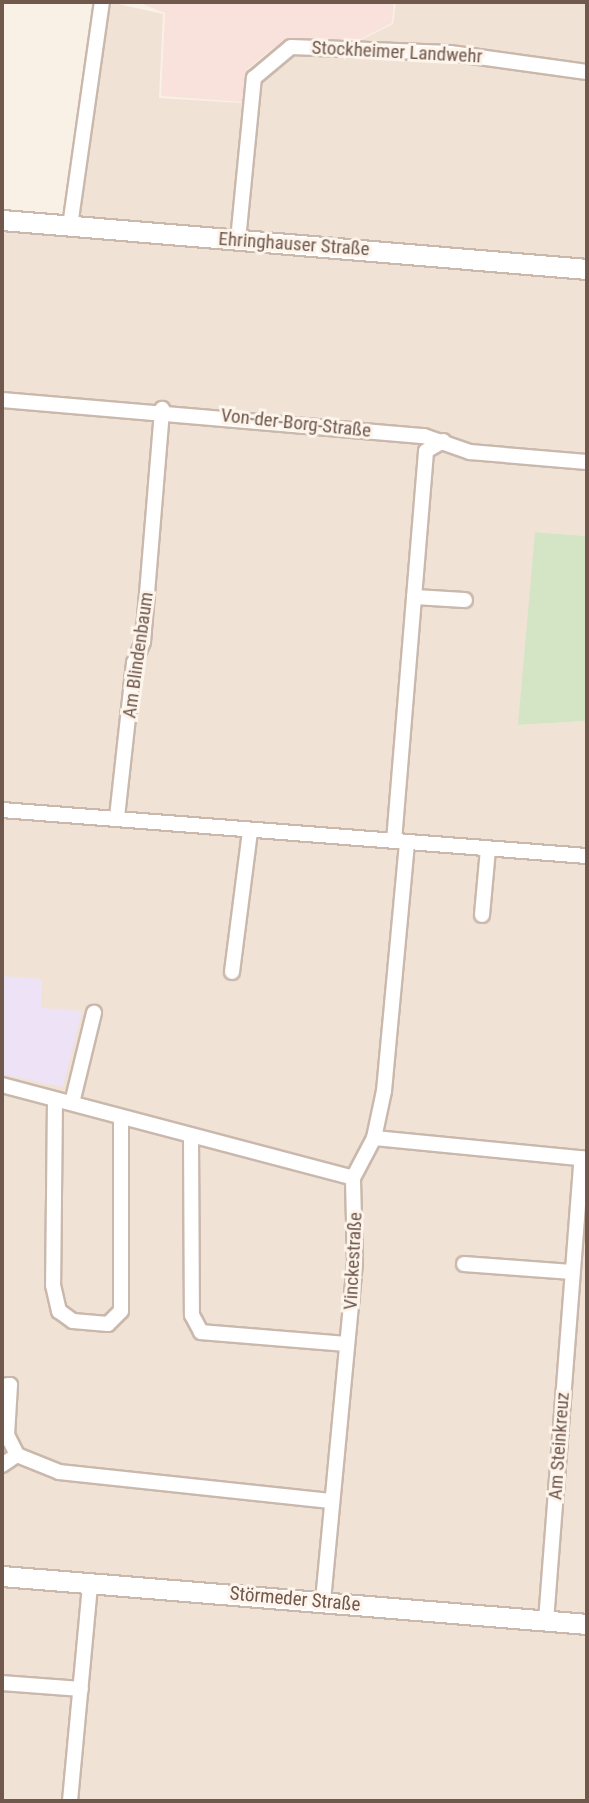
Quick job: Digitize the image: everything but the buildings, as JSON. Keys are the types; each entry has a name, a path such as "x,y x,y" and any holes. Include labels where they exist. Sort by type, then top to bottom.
{"main road":[{"name":"Ehringhauser Straße","path":"2,220 587,269"},
{"name":"Störmeder Straße","path":"2,1576 587,1624"}],"street":[{"path":"71,226 102,2"},
{"name":"Stockheimer Landwehr","path":"238,240 254,78 291,47 450,53 587,72"},
{"name":"Von-der-Borg-Straße","path":"2,400 162,409 443,441 470,452 587,462"},
{"name":"Am Blindenbaum","path":"117,817 134,663 143,642 162,409"},
{"path":"2,1085 353,1178 374,1138 384,1091 414,597 426,451 443,441"},
{"path":"414,597 465,600"},
{"path":"2,810 587,856"},
{"path":"232,972 250,831"},
{"path":"482,915 488,849"},
{"path":"72,1103 94,1013"},
{"path":"55,1100 51,1213 59,1311 73,1321 108,1324 121,1311 121,1118"},
{"path":"191,1136 192,1315 201,1332 346,1345"},
{"path":"374,1138 585,1158"},
{"name":"Am Steinkreuz","path":"546,1621 572,1272 585,1158"},
{"name":"Vinckestraße","path":"324,1601 330,1501 358,1217 353,1178"},
{"path":"464,1264 572,1272"},
{"path":"2,1386 10,1385 7,1435 17,1455 59,1472 330,1501"},
{"path":"2,1465 17,1455"},
{"path":"70,1801 90,1584"},
{"path":"2,1683 81,1689"}],"shaded area":[{"path":"109,2 163,14 159,98 242,103 248,69 274,48 353,44 393,24 396,2 587,4 587,536 536,532 519,725 587,721 587,1801 2,1801 2,232 74,237"},
{"path":"137,2 394,2 392,23 353,43 296,41 273,48 247,69 242,102 161,96 165,13"},
{"path":"2,976 42,979 41,1008 82,1011 63,1087 2,1074"}],"green space":[{"path":"535,532 587,536 587,721 518,725"}]}
